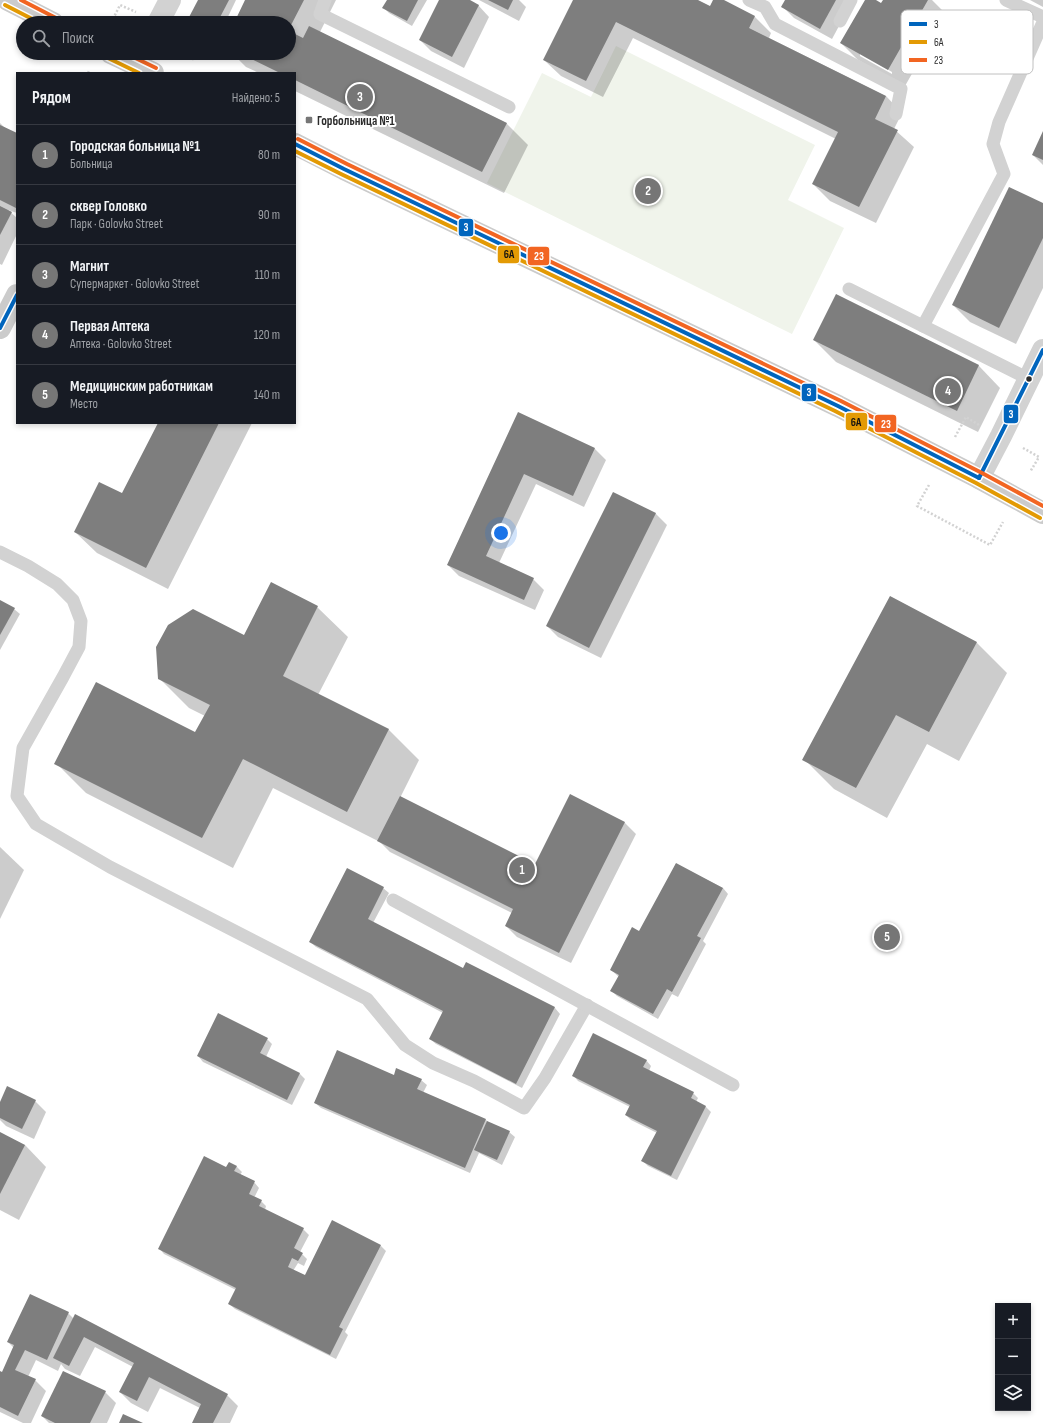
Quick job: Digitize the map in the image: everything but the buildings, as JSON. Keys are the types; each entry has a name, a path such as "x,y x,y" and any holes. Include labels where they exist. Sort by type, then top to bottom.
{"street":[{"path":"8,0 39,16"},
{"path":"162,16 170,0"},
{"path":"127,60 140,66"},
{"path":"296,145 352,173 838,406 979,478 1043,513"},
{"path":"0,328 16,297"},
{"path":"979,478 1043,350"}],"lane":[{"path":"325,0 320,14 509,107"},
{"path":"749,0 765,8 775,24 901,89 896,114"},
{"path":"840,21 851,0"},
{"path":"1006,0 1028,10"},
{"path":"1033,12 1043,17"},
{"path":"1033,45 1043,22"},
{"path":"923,326 1004,174 993,144 999,122 1020,74"},
{"path":"849,289 1029,379"},
{"path":"0,552 28,566 57,584 73,600 81,621 79,647 64,677 23,748 17,796 36,824 110,867 367,999 405,1045 433,1063 474,1081 524,1108 544,1078 587,1005"},
{"path":"393,900 733,1086"}],"path":[{"path":"114,16 120,5 138,13"},
{"path":"955,437 966,418 981,426"},
{"path":"1022,448 1039,457 1030,472"},
{"path":"929,485 917,506 990,545 1003,522"}],"shaded area":[{"path":"616,46 815,145 788,200 844,228 792,334 487,183 542,73 591,97"}],"transit line":[{"name":"23","path":"21,0 52,16"},
{"name":"6А","path":"5,5 26,16"},
{"name":"6А","path":"112,60 137,72"},
{"name":"23","path":"139,60 156,68"},
{"name":"23","path":"298,139 347,164 841,401 1043,506"},
{"name":"3","path":"296,145 838,406 979,478"},
{"name":"6А","path":"296,152 835,411 976,483 1040,518"},
{"name":"3","path":"0,328 16,297"},
{"name":"3","path":"979,478 1043,350"}],"place":[{"name":"Магнит","path":"360,97"},
{"name":"Горбольница №1","path":"309,120"},
{"name":"сквер Головко","path":"648,191"},
{"name":"Первая Аптека","path":"948,391"},
{"name":"Городская больница №1","path":"522,870"},
{"name":"Медицинским работникам","path":"887,937"}]}
